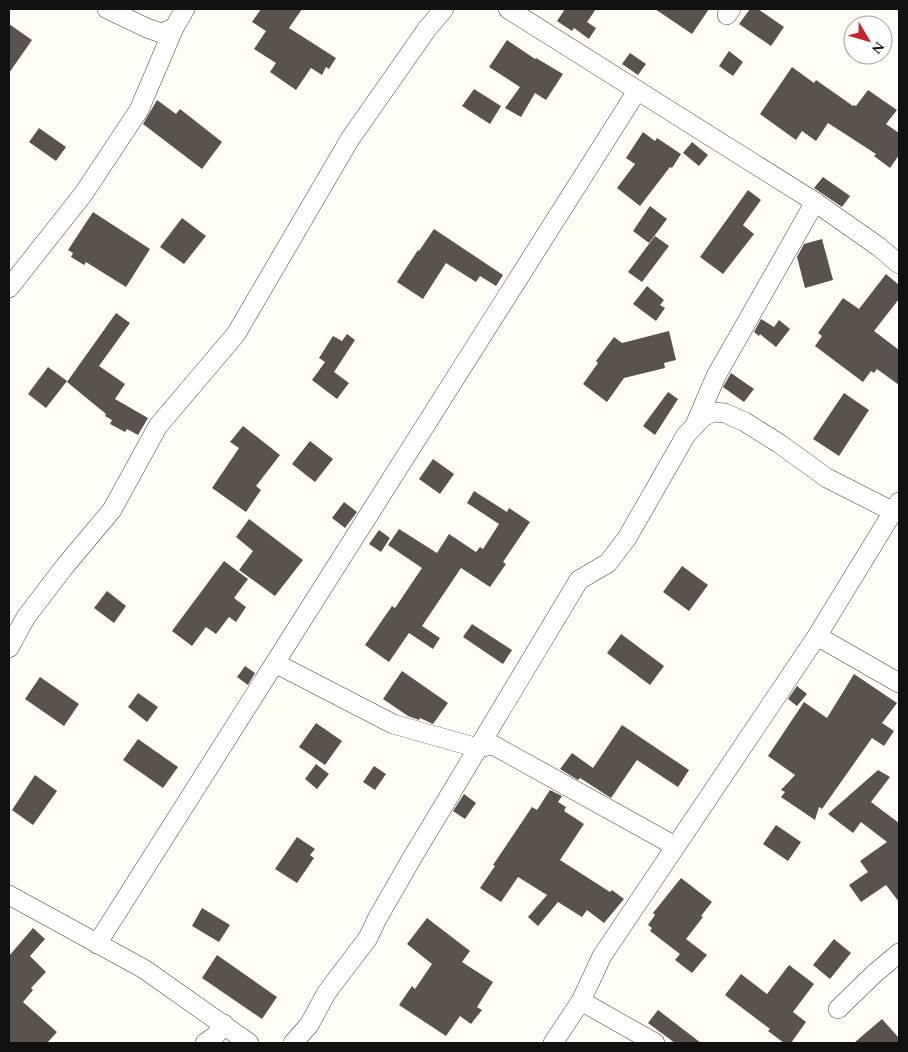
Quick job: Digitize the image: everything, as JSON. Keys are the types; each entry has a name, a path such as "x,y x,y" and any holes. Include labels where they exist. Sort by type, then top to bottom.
{"street":[{"path":"107,9 162,33 174,28"},
{"path":"9,288 84,194 139,110 174,28 185,9"},
{"path":"9,648 26,617 65,566 112,510 158,426 236,334 350,138 427,29 444,9"},
{"path":"508,9 815,202 879,247 899,264"},
{"path":"98,944 638,91"},
{"path":"694,426 716,376 815,202"},
{"path":"293,1043 308,1025 327,992 368,938 387,901 578,580 608,563 627,538 686,435 702,418 712,412 725,413 745,422 780,444 827,478 896,506 817,636 602,956 581,1001 553,1043"},
{"path":"817,636 899,683"},
{"path":"275,663 394,724 478,748 493,745 675,846"},
{"path":"9,896 144,969 249,1043"},
{"path":"838,1009 899,953"},
{"path":"581,1001 655,1043"},
{"path":"205,1043 215,1036 224,1024"}],"building":[{"path":"261,9 302,9 289,28 336,58 329,69 326,67 322,75 311,68 296,90 270,72 276,63 254,49 266,31 252,22"},
{"path":"565,9 596,9 587,22 596,28 589,39 574,28 572,31 557,21"},
{"path":"655,9 709,9 692,34"},
{"path":"750,9 758,9 784,27 771,46 739,24"},
{"path":"9,24 32,40 9,73"},
{"path":"507,40 535,59 563,74 546,100 535,93 521,117 505,108 520,87 489,67"},
{"path":"729,51 743,62 733,76 719,66"},
{"path":"630,53 646,64 638,75 622,64"},
{"path":"792,67 814,83 816,80 853,106 856,106 868,90 897,110 886,124 899,133 899,155 890,168 874,156 876,154 828,123 816,141 802,131 796,140 760,114"},
{"path":"474,89 501,106 490,124 462,106"},
{"path":"157,100 176,114 180,109 222,142 202,169 143,124"},
{"path":"39,128 66,147 56,161 29,142"},
{"path":"643,132 655,141 657,138 681,154 672,168 670,167 640,206 617,188 635,164 626,158"},
{"path":"692,142 708,155 699,166 683,153"},
{"path":"823,177 850,196 842,207 814,188"},
{"path":"748,190 761,200 743,225 754,234 723,274 700,257"},
{"path":"650,206 667,219 649,243 633,231"},
{"path":"93,212 150,249 126,287 86,262 84,265 71,257 73,253 68,250"},
{"path":"182,218 206,236 184,264 160,247"},
{"path":"434,229 503,275 496,286 480,276 476,282 446,263 423,299 397,282"},
{"path":"655,236 669,246 642,282 628,272"},
{"path":"822,239 833,280 805,288 797,257 804,244"},
{"path":"886,274 899,285 899,299 874,331 899,350 899,385 877,369 874,373 871,371 863,382 815,346 822,336 818,333 843,298 859,309"},
{"path":"647,286 664,300 660,305 665,308 656,321 633,304"},
{"path":"116,313 130,323 99,366 125,384 115,399 148,418 138,435 127,429 125,432 110,424 112,420 105,416 106,414 67,382"},
{"path":"761,319 774,327 779,320 790,329 776,347 760,334 759,336 754,332"},
{"path":"669,331 676,360 664,363 665,368 624,378 607,402 583,384 598,363 596,361 614,337 622,343"},
{"path":"347,334 355,340 334,372 349,383 337,399 312,380 325,362 319,358 333,336 342,341"},
{"path":"48,367 67,381 46,408 28,394"},
{"path":"731,373 754,389 744,402 723,387"},
{"path":"668,392 678,399 655,435 643,426"},
{"path":"844,393 869,410 839,456 813,439"},
{"path":"243,426 280,455 256,486 261,490 246,512 212,488 239,448 230,442"},
{"path":"310,441 333,459 315,482 292,464"},
{"path":"433,459 454,474 440,494 419,479"},
{"path":"474,491 507,512 509,508 530,522 503,562 506,564 490,587 461,568 422,626 440,638 433,649 409,633 389,662 365,645 392,606 395,608 422,568 388,545 399,529 437,553 449,534 476,552 480,547 483,549 499,524 467,503"},
{"path":"344,502 357,512 345,528 332,518"},
{"path":"249,519 303,560 275,596 239,570 253,551 236,537"},
{"path":"379,530 390,538 381,552 369,544"},
{"path":"224,561 248,579 234,598 246,607 236,622 229,617 216,634 206,627 192,646 172,631"},
{"path":"682,566 708,585 689,611 663,592"},
{"path":"107,591 126,606 114,623 94,608"},
{"path":"472,624 512,650 503,664 463,637"},
{"path":"621,634 664,666 650,685 607,653"},
{"path":"245,666 255,673 248,685 237,677"},
{"path":"402,671 448,703 433,724 420,718 419,720 408,716 383,699"},
{"path":"854,674 897,703 882,723 894,731 884,746 872,738 822,809 819,807 815,820 781,797 785,792 781,790 795,775 768,756 804,702 827,718"},
{"path":"40,677 79,704 64,726 25,699"},
{"path":"797,686 807,694 797,706 788,699"},
{"path":"138,693 158,707 147,722 128,707"},
{"path":"316,723 342,741 325,765 299,747"},
{"path":"622,725 689,770 678,787 637,760 611,798 580,778 578,780 560,769 572,753 593,768"},
{"path":"138,739 178,767 163,788 123,760"},
{"path":"316,764 329,774 317,789 305,779"},
{"path":"374,766 386,774 375,790 363,782"},
{"path":"878,770 890,777 871,802 899,823 899,902 886,885 861,902 849,885 868,872 860,861 887,842 861,822 853,833 828,814"},
{"path":"35,775 57,791 33,825 12,810"},
{"path":"550,790 562,796 558,802 566,807 564,811 584,824 560,860 624,899 604,923 587,910 582,917 558,902 538,926 528,917 547,895 518,877 501,902 480,888 532,807 537,810"},
{"path":"464,794 476,803 465,819 453,811"},
{"path":"776,825 801,842 788,861 763,844"},
{"path":"297,837 315,849 310,855 314,858 297,883 275,869"},
{"path":"681,878 712,902 686,939 707,955 692,973 675,960 680,954 650,931 652,928 648,925 655,915 653,913"},
{"path":"202,908 230,925 219,942 192,926"},
{"path":"427,918 470,951 462,962 493,982 477,1007 482,1010 471,1024 460,1016 446,1036 399,1005 412,986 415,989 432,964 407,944"},
{"path":"33,928 45,939 30,956 46,972 31,988 33,990 23,1002 57,1032 47,1043 9,1043 9,956"},
{"path":"834,939 851,953 830,979 813,965"},
{"path":"217,955 277,997 262,1019 202,978"},
{"path":"789,965 814,984 793,1012 806,1022 791,1043 784,1043 768,1031 770,1029 725,995 741,974 767,994"},
{"path":"658,1010 701,1043 675,1043 648,1023"},
{"path":"882,1019 899,1038 899,1043 854,1043"}]}
